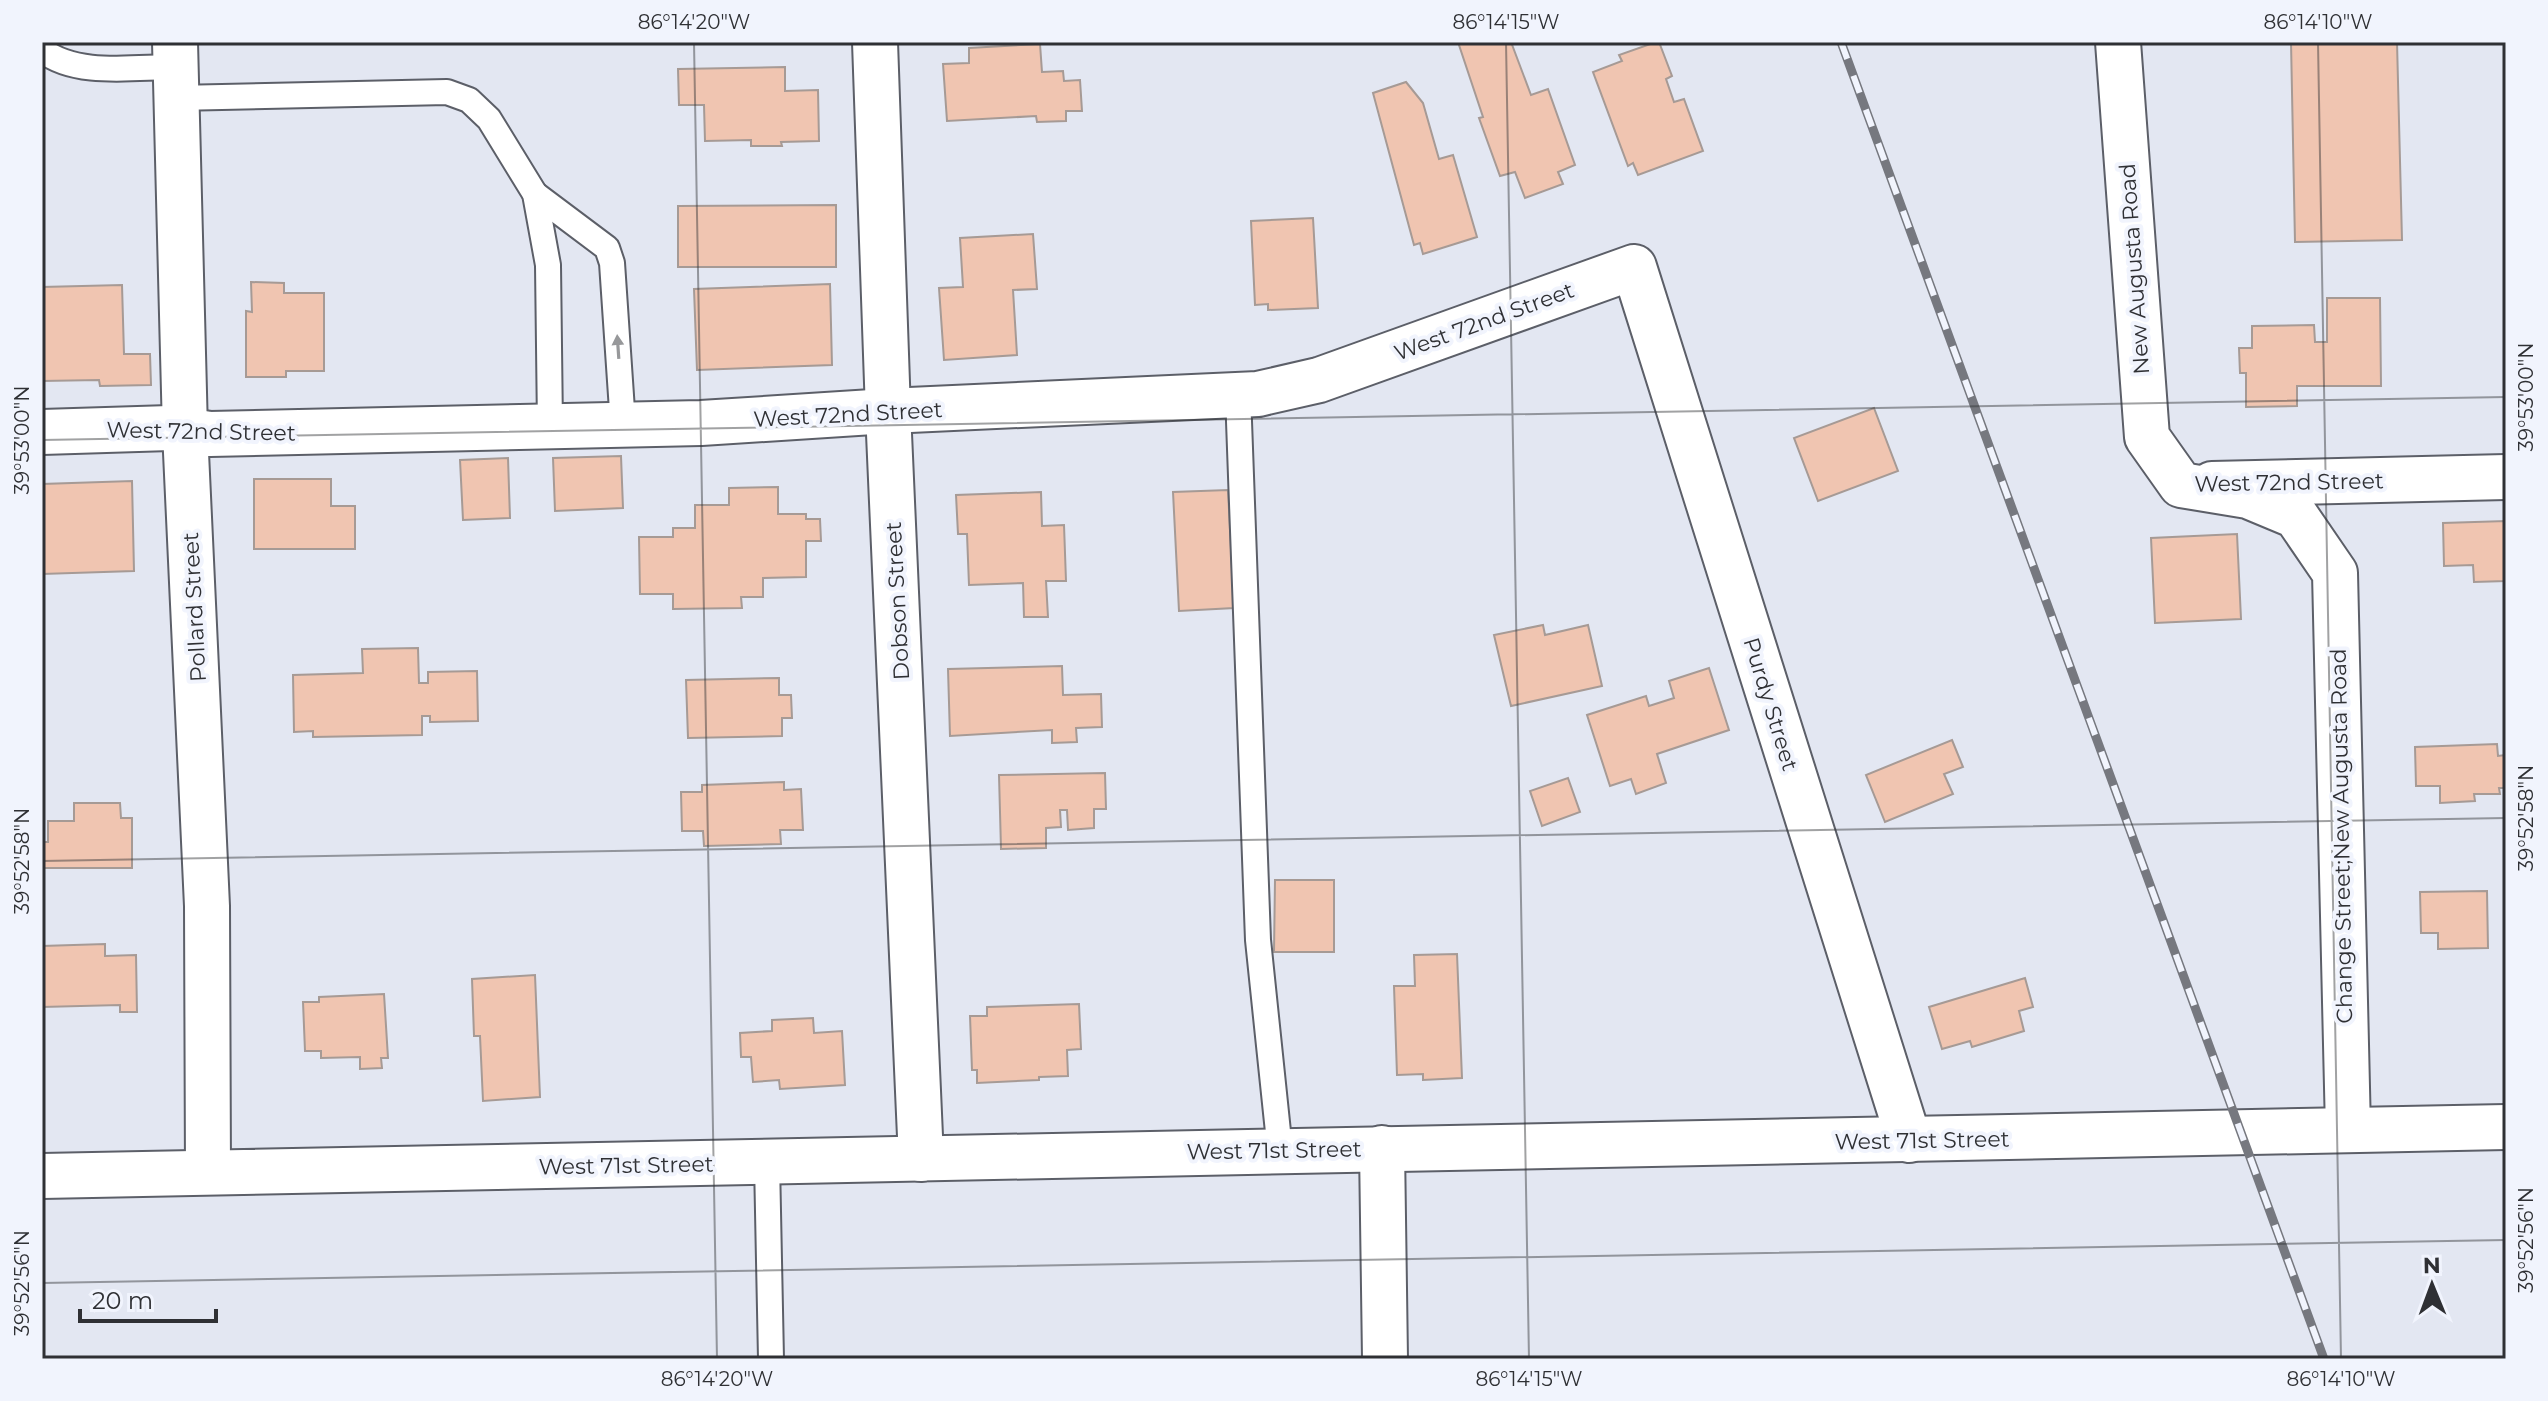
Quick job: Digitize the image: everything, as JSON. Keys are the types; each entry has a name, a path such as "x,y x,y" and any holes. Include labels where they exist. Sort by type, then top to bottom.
{"street":[{"name":"Dobson Street","path":"875,42 921,1159"},
{"name":"New Augusta Road","path":"2118,42 2147,437 2181,485"},
{"name":"Pollard Street","path":"175,69 185,431 207,906 208,1172"},
{"name":"West 72nd Street","path":"42,432 132,428 210,434 701,423 888,411 1217,398 1279,390 1319,380 1634,267"},
{"name":"Purdy Street","path":"1634,267 1909,1140"},
{"name":"West 72nd Street","path":"2181,485 2506,477"},
{"name":"West 72nd Street","path":"2181,485 2248,496 2296,516 2316,548"},
{"name":"Change Street;New Augusta Road","path":"2316,548 2335,573 2348,1130"},
{"name":"West 71st Street","path":"42,1176 2506,1127"},
{"path":"1382,1148 1385,1359"}],"lane":[{"path":"42,50 56,60 84,67 175,69 447,92 469,100 489,119 535,194 548,265 550,427"},
{"path":"535,194 607,248 612,263 623,425"},
{"path":"1238,394 1258,940 1280,1151"},
{"path":"767,1162 771,1359"}],"building":[{"path":"1458,42 1511,42 1531,95 1548,89 1575,165 1558,172 1563,184 1525,198 1515,172 1500,176 1479,118 1483,117"},
{"path":"1659,42 1672,76 1666,79 1674,102 1684,99 1703,151 1638,175 1633,163 1628,166 1593,72 1622,61 1619,55"},
{"path":"2291,42 2397,42 2402,240 2295,242"},
{"path":"1040,44 1042,72 1063,71 1064,81 1080,80 1082,111 1066,111 1066,121 1037,122 1036,116 947,121 943,64 969,63 969,48"},
{"path":"785,67 785,91 818,90 819,141 751,146 751,140 705,141 704,105 679,105 678,69"},
{"path":"1406,82 1423,103 1439,159 1453,155 1477,237 1423,254 1420,243 1414,245 1373,93"},
{"path":"836,205 836,267 678,267 678,206"},
{"path":"1313,218 1318,308 1268,310 1268,304 1255,305 1251,221"},
{"path":"1033,234 1037,289 1013,290 1017,355 944,360 939,288 963,287 960,238"},
{"path":"251,282 284,283 284,293 324,293 324,371 286,371 286,377 246,377 246,311 252,312"},
{"path":"830,284 832,365 697,370 694,289"},
{"path":"122,285 124,354 150,354 151,385 100,386 99,380 42,381 42,287"},
{"path":"2327,298 2380,298 2381,386 2297,386 2297,406 2246,407 2246,373 2240,373 2239,348 2252,348 2252,326 2314,325 2315,342 2327,342"},
{"path":"1874,408 1898,471 1818,501 1794,438"},
{"path":"621,456 623,508 555,511 553,458"},
{"path":"508,458 510,518 463,520 460,460"},
{"path":"254,479 331,479 331,506 355,506 355,549 254,549"},
{"path":"132,481 134,571 42,574 42,484"},
{"path":"778,487 778,514 806,514 806,519 820,519 821,541 806,541 806,577 763,578 763,597 741,597 742,608 673,609 673,594 640,594 639,537 673,537 673,528 695,528 695,505 729,505 729,488"},
{"path":"1228,490 1234,608 1179,611 1173,492"},
{"path":"1041,492 1042,526 1064,525 1066,581 1046,581 1048,617 1024,617 1023,583 969,585 967,534 958,534 956,495"},
{"path":"2506,521 2506,581 2474,582 2473,565 2444,566 2443,523"},
{"path":"2237,534 2241,619 2155,623 2151,538"},
{"path":"1543,625 1545,635 1588,625 1602,686 1511,706 1494,635"},
{"path":"418,648 419,683 428,683 428,672 477,671 478,721 430,722 430,716 422,716 422,735 313,737 313,731 294,732 293,675 363,673 362,649"},
{"path":"1062,666 1063,695 1101,694 1102,727 1076,728 1077,742 1052,743 1052,730 950,736 948,669"},
{"path":"1709,668 1729,730 1657,754 1666,783 1636,794 1631,779 1610,786 1587,715 1646,696 1649,706 1674,698 1669,681"},
{"path":"779,678 779,695 791,695 792,718 782,718 782,736 688,738 686,680"},
{"path":"1952,740 1963,767 1944,774 1953,794 1885,822 1866,775"},
{"path":"2497,744 2498,756 2506,755 2506,788 2499,788 2500,794 2474,794 2475,801 2440,803 2440,786 2416,786 2415,747"},
{"path":"1105,773 1106,809 1094,809 1094,828 1068,830 1067,810 1060,810 1061,827 1046,828 1046,848 1001,849 999,775"},
{"path":"1568,778 1580,812 1542,826 1530,791"},
{"path":"784,782 784,790 801,789 803,830 780,830 781,844 704,846 703,831 682,831 681,792 702,792 702,785"},
{"path":"74,803 120,803 121,818 132,818 132,868 42,868 42,842 48,842 48,821 74,821"},
{"path":"1275,880 1334,880 1334,952 1274,952"},
{"path":"2487,891 2488,948 2438,949 2438,933 2421,933 2420,892"},
{"path":"105,944 105,956 136,955 137,1012 120,1012 120,1005 42,1007 42,946"},
{"path":"1457,954 1462,1078 1423,1080 1423,1074 1397,1075 1394,986 1415,986 1414,955"},
{"path":"535,975 540,1097 483,1101 480,1036 474,1036 472,979"},
{"path":"2025,978 2033,1007 2019,1011 2024,1031 1972,1047 1970,1041 1942,1049 1929,1007"},
{"path":"384,994 388,1058 381,1058 382,1068 360,1069 360,1057 321,1058 321,1051 305,1051 303,1002 319,1002 319,997"},
{"path":"1079,1004 1081,1049 1067,1050 1068,1076 977,1083 977,1070 972,1070 970,1016 987,1016 987,1007"},
{"path":"813,1018 814,1033 842,1031 845,1085 780,1089 779,1080 753,1082 751,1057 741,1057 740,1033 772,1031 772,1020"}],"railway":[{"path":"1841,42 2324,1359"}]}
